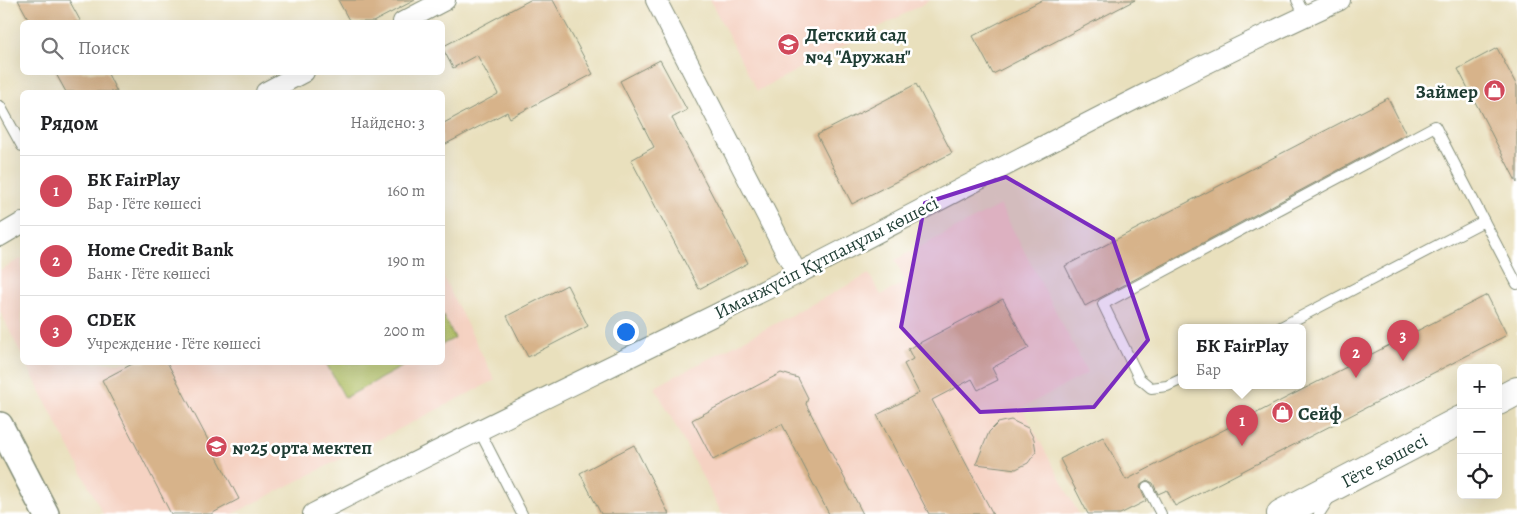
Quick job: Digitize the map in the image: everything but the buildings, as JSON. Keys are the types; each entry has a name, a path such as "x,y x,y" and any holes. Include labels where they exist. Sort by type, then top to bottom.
{"main road":[{"path":"1502,399 1517,391"},
{"name":"Гёте көшесі","path":"1281,514 1457,422"}],"street":[{"path":"405,20 423,5 445,0"},
{"path":"656,0 797,274"},
{"name":"Иманжүсіп Құтпанұлы көшесі","path":"312,514 797,274 1301,8 1340,0"},
{"path":"270,90 298,75"},
{"path":"0,236 20,224"},
{"path":"0,425 46,514"}],"lane":[{"path":"0,106 20,142"},
{"path":"1178,380 1167,386 1151,388 1139,378 1103,304 1435,126 1517,284"},
{"path":"1287,324 1484,221"},
{"path":"479,430 522,514"},
{"path":"1319,514 1337,485"},
{"path":"1147,487 1160,514"}],"highlighted area":[{"path":"1006,177 1113,239 1148,340 1094,407 980,412 901,327 925,203"}],"shaded area":[{"name":"Детский сад №4 \"Аружан\"","path":"710,0 931,0 757,91"},
{"path":"1000,205 1088,373 1022,408 1079,514 722,514 655,387 869,274 881,295 906,282 895,260"},
{"path":"20,259 20,352 0,311 0,270"},
{"name":"№25 орта мектеп","path":"445,281 495,380 233,514 103,514 27,365 445,365"}],"green space":[{"path":"445,319 455,338 445,343"},
{"path":"327,365 405,365 345,398"}],"place":[{"name":"Детский сад №4 \"Аружан\"","path":"789,45"},
{"name":"Займер","path":"1494,91"},
{"name":"CDEK","path":"1403,361"},
{"name":"Home Credit Bank","path":"1356,378"},
{"name":"Сейф","path":"1282,413"},
{"name":"БК FairPlay","path":"1242,446"},
{"name":"№25 орта мектеп","path":"216,447"}]}
